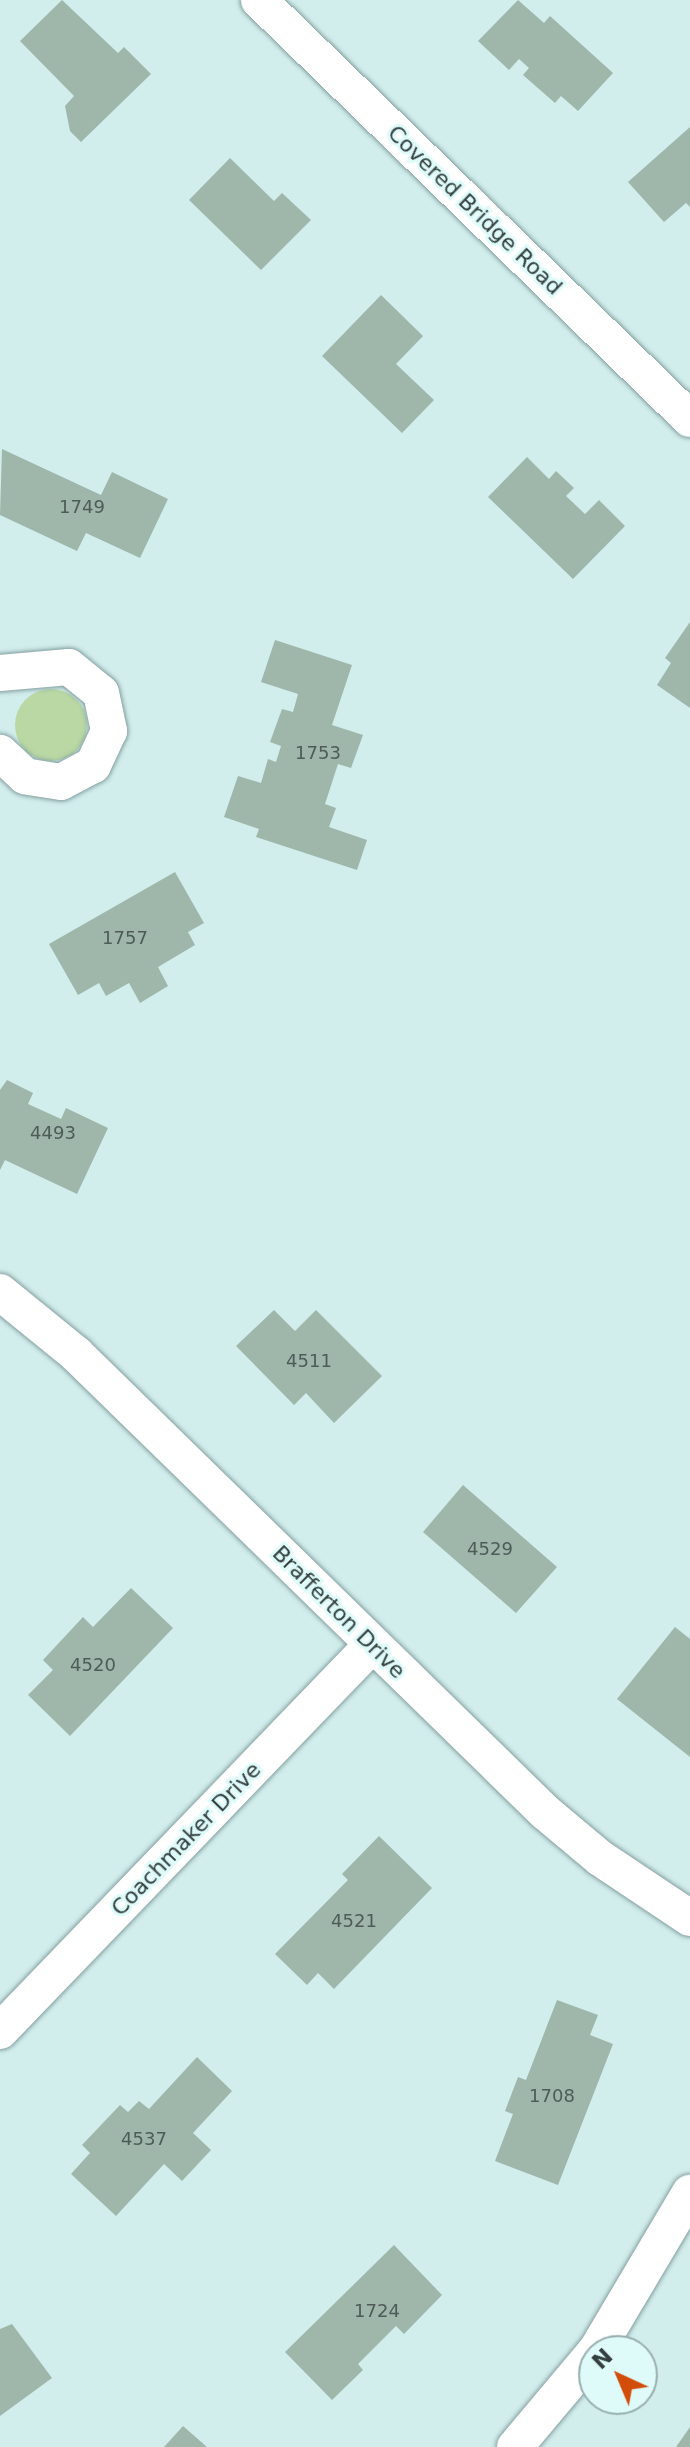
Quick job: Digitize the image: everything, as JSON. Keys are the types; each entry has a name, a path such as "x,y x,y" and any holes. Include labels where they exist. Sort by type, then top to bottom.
{"street":[{"name":"Covered Bridge Road","path":"259,0 690,419"},
{"path":"0,673 44,666 69,667 86,676 101,693 109,731 93,765 61,782 25,776 0,753"},
{"name":"Brafferton Drive","path":"0,1292 76,1354 371,1646 545,1812 600,1858 690,1918"},
{"name":"Coachmaker Drive","path":"0,2031 371,1646"},
{"path":"605,2335 690,2193"},
{"path":"515,2447 578,2372"}],"green space":[{"path":"51,689 71,695 81,705 87,725 81,745 71,755 51,761 31,755 21,745 15,725 21,705 31,695"}],"building":[{"path":"62,0 118,53 124,47 151,74 81,142 70,131 65,106 74,96 20,41"},
{"path":"518,0 544,23 550,16 613,73 578,111 561,96 555,103 523,75 529,68 519,59 509,70 478,41"},
{"path":"690,127 690,207 686,203 664,222 628,182"},
{"path":"230,158 274,201 282,193 311,220 261,270 189,200"},
{"path":"381,295 423,336 396,364 434,400 402,433 322,356"},
{"path":"2,449 101,495 112,472 168,499 140,558 86,533 77,551 0,515"},
{"path":"527,457 549,479 556,471 574,488 566,496 585,514 599,500 625,526 573,579 488,497"},
{"path":"690,622 690,708 657,685 671,663 665,658"},
{"path":"275,640 352,665 332,725 363,735 351,768 338,764 325,804 336,808 329,827 367,840 357,870 256,837 259,829 224,817 238,776 261,783 268,759 276,762 281,746 270,742 282,709 293,712 298,694 261,682"},
{"path":"175,872 204,923 188,932 195,945 158,967 168,986 140,1003 129,983 106,996 99,983 78,995 49,944"},
{"path":"7,1080 33,1093 28,1104 61,1119 66,1108 108,1128 77,1194 5,1160 0,1170 0,1090"},
{"path":"274,1310 295,1331 316,1310 382,1376 334,1423 306,1393 294,1405 236,1346"},
{"path":"463,1485 557,1567 516,1613 423,1532"},
{"path":"131,1588 173,1628 70,1736 28,1695 53,1670 43,1660 83,1617 93,1627"},
{"path":"675,1627 690,1639 690,1757 617,1699"},
{"path":"379,1836 432,1888 334,1989 318,1973 307,1985 275,1954 348,1880 342,1874"},
{"path":"557,2000 598,2015 590,2035 613,2044 558,2185 495,2161 513,2114 505,2111 518,2077 526,2080"},
{"path":"197,2057 232,2091 193,2133 211,2150 182,2181 164,2164 116,2216 71,2174 90,2153 82,2145 120,2105 128,2112 139,2101 149,2109"},
{"path":"394,2245 442,2295 404,2334 396,2326 358,2364 363,2370 332,2400 285,2352"},
{"path":"12,2324 52,2378 0,2416 0,2329"},
{"path":"183,2426 207,2447 164,2447"},
{"path":"690,2427 690,2447 676,2447"}]}
